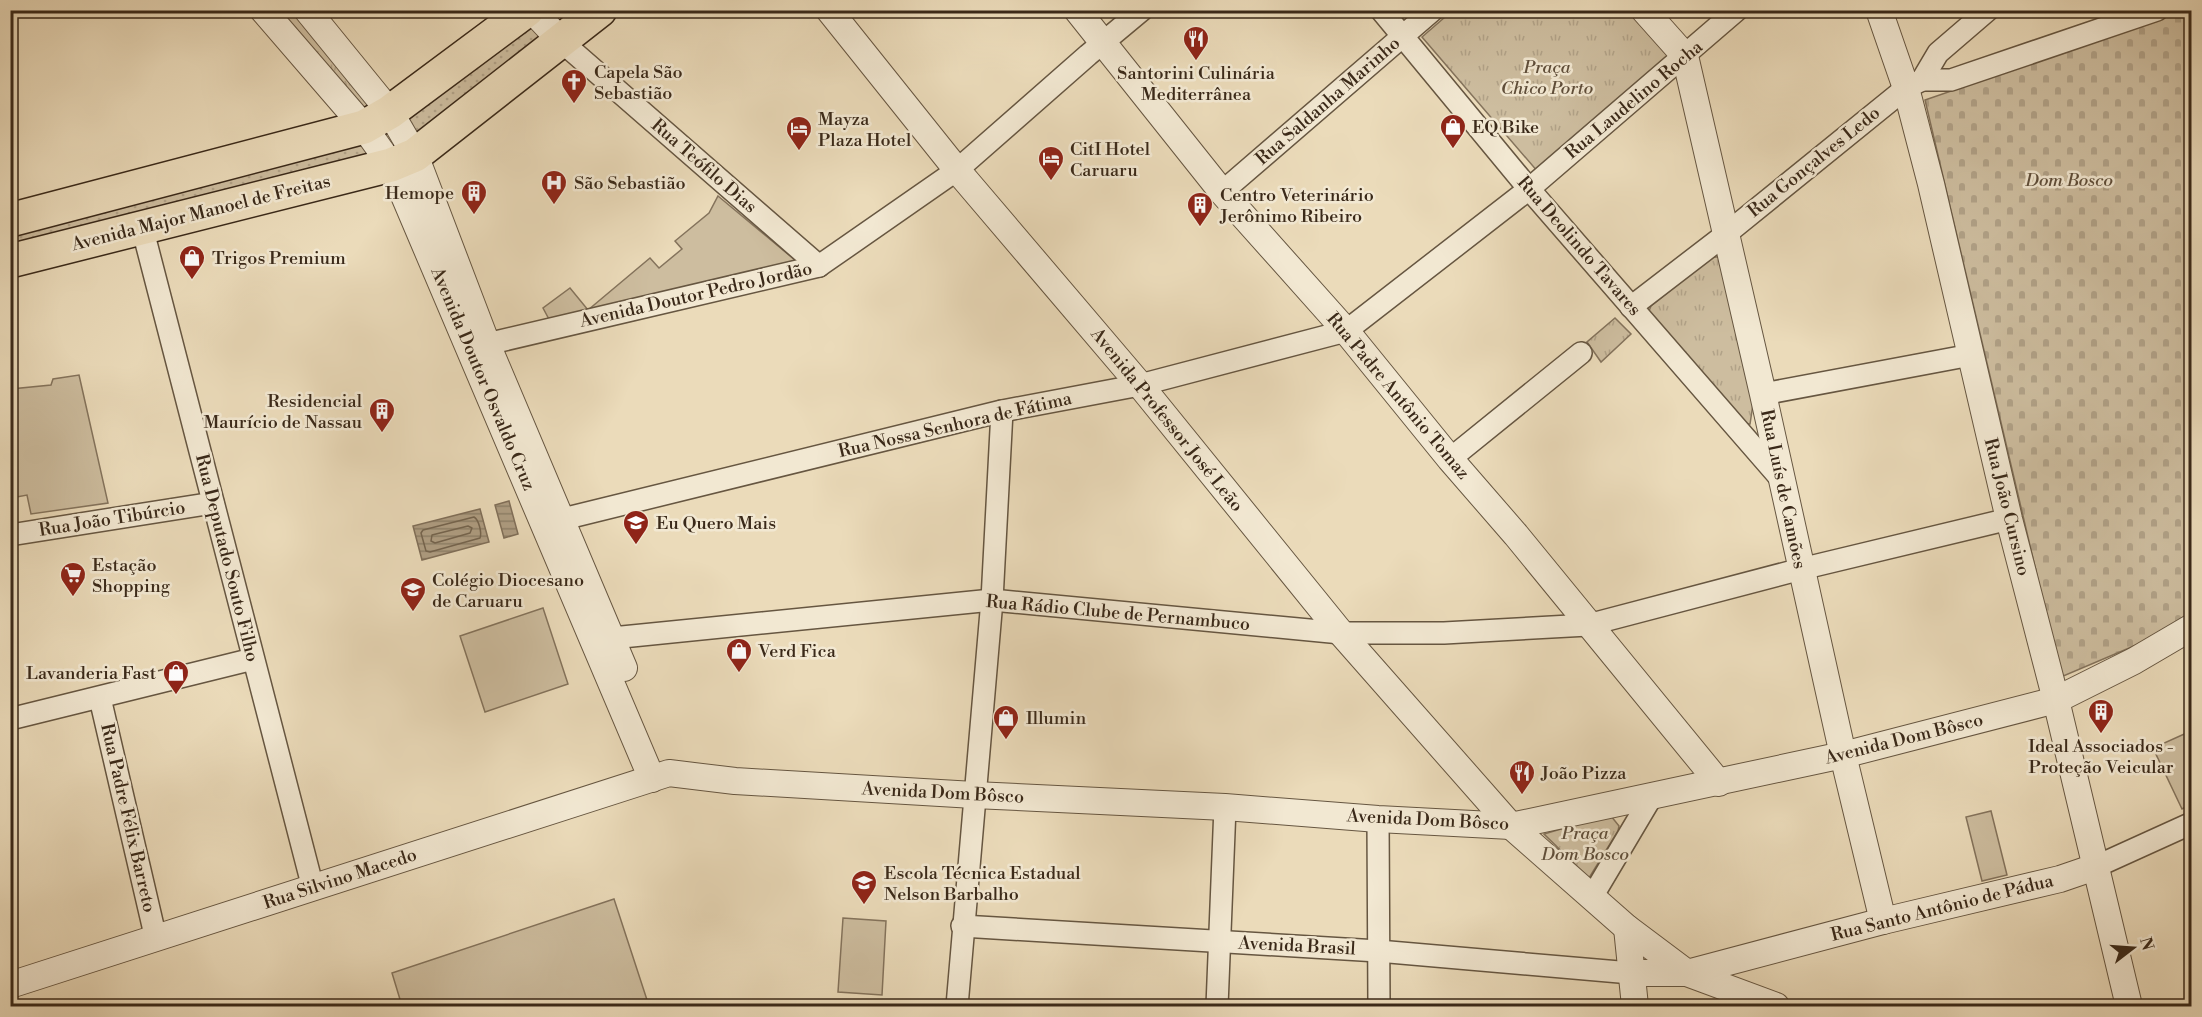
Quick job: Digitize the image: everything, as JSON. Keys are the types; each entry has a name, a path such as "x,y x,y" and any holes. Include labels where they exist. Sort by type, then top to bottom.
{"main road":[{"path":"10,220 377,119 527,10"},
{"path":"403,160 562,42 600,10"},
{"name":"Avenida Major Manoel de Freitas","path":"10,261 403,160"}],"street":[{"name":"Avenida Doutor Osvaldo Cruz","path":"263,10 377,119"},
{"name":"Avenida Doutor Osvaldo Cruz","path":"307,10 403,160 487,344 563,519 612,638 661,776"},
{"path":"532,10 562,42"},
{"name":"Avenida Professor José Leão","path":"829,10 957,170 1140,385 1341,633 1511,826 1627,928 1686,973"},
{"name":"Rua Padre Antônio Tomaz","path":"1077,10 1222,192 1346,331 1719,783"},
{"name":"Avenida Doutor Pedro Jordão","path":"487,344 819,266 957,170 1142,10"},
{"name":"Rua Deolindo Tavares","path":"1381,10 1529,189 1780,479"},
{"name":"Rua Saldanha Marinho","path":"1222,192 1433,10"},
{"path":"1644,10 1685,56"},
{"name":"Rua Laudelino Rocha","path":"1346,331 1529,189 1737,10"},
{"name":"Rua João Cursino","path":"1879,10 1914,84 1971,355 2009,519 2056,700 2129,1006"},
{"name":"Rua Gonçalves Ledo","path":"1631,307 1914,84 1938,53 1988,10"},
{"path":"1914,84 1951,81 2157,10"},
{"name":"Rua Teófilo Dias","path":"562,42 819,266"},
{"name":"Rua Luís de Camões","path":"1685,56 1843,755 1883,921"},
{"name":"Avenida Doutor Osvaldo Cruz","path":"403,160 661,776"},
{"name":"Rua Deputado Souto Filho","path":"142,227 313,888"},
{"name":"Rua Nossa Senhora de Fátima","path":"563,519 1002,411 1140,385 1346,331"},
{"path":"1450,459 1581,353"},
{"path":"1763,394 1971,355"},
{"path":"957,1006 992,600 1002,411"},
{"name":"Rua João Tibúrcio","path":"10,535 213,503"},
{"name":"Rua Rádio Clube de Pernambuco","path":"612,638 992,600 1341,633 1444,633 1588,625 1801,569 2009,519"},
{"name":"Avenida Dom Bôsco","path":"661,776 974,795 1226,807 1378,819 1511,826 1843,755 2056,700 2134,662 2192,627"},
{"path":"10,718 253,659"},
{"name":"Rua Padre Félix Barreto","path":"100,698 156,939"},
{"name":"Rua Silvino Macedo","path":"10,985 661,776"},
{"path":"1592,897 1652,796"},
{"path":"1217,1006 1226,807"},
{"path":"1378,819 1379,1006"},
{"name":"Rua Santo Antônio de Pádua","path":"1686,973 1883,921 2060,879 2095,867 2192,823"},
{"name":"Avenida Brasil","path":"963,926 1378,951 1631,973"},
{"path":"1627,928 1635,1006"},
{"path":"1631,973 1686,973 1776,1006"}],"green space":[{"path":"270,11 299,11 384,111 365,120"},
{"name":"Praça Chico Porto","path":"1452,11 1640,11 1675,52 1538,172 1422,37"},
{"name":"Dom Bosco","path":"2184,11 2191,11 2191,614 2141,643 2061,677 1925,100"},
{"path":"530,20 545,41 416,143 405,114"},
{"path":"364,135 381,157 11,251 11,227"},
{"path":"718,196 801,265 551,323 543,308 570,288 588,310 650,258 659,268 682,249 675,241 709,213"},
{"path":"1712,257 1718,257 1723,264 1753,404 1750,424 1745,424 1649,311 1651,306"},
{"path":"1615,318 1631,334 1601,362 1587,342"},
{"path":"79,375 108,503 31,514 27,495 11,498 11,389 51,385 53,379"},
{"path":"543,608 568,684 485,712 460,636"},
{"path":"2191,731 2191,804 2182,809 2153,748"},
{"path":"1991,811 2007,875 1982,881 1966,817"},
{"name":"Praça Dom Bosco","path":"1611,816 1619,826 1618,831 1589,878 1544,834"},
{"path":"614,899 649,1006 402,1006 392,973"},
{"path":"843,918 886,921 882,995 838,992"}],"water":[{"path":"509,501 518,534 504,538 495,505"},
{"path":"480,509 489,542 422,560 413,526"}],"place":[{"name":"Santorini Culinária Mediterrânea","path":"1196,62"},
{"name":"Capela São Sebastião","path":"574,105"},
{"name":"EQ Bike","path":"1453,150"},
{"name":"Mayza Plaza Hotel","path":"799,152"},
{"name":"CitI Hotel Caruaru","path":"1051,182"},
{"name":"São Sebastião","path":"554,206"},
{"name":"Hemope","path":"474,216"},
{"name":"Centro Veterinário Jerônimo Ribeiro","path":"1200,228"},
{"name":"Trigos Premium","path":"192,281"},
{"name":"Residencial Maurício de Nassau","path":"382,434"},
{"name":"Eu Quero Mais","path":"636,546"},
{"name":"Estação Shopping","path":"73,598"},
{"name":"Colégio Diocesano de Caruaru","path":"413,613"},
{"name":"Verd Fica","path":"739,674"},
{"name":"Lavanderia Fast","path":"176,696"},
{"name":"Ideal Associados - Proteção Veicular","path":"2101,735"},
{"name":"Illumin","path":"1006,741"},
{"name":"João Pizza","path":"1522,796"},
{"name":"Escola Técnica Estadual Nelson Barbalho","path":"864,906"}]}
